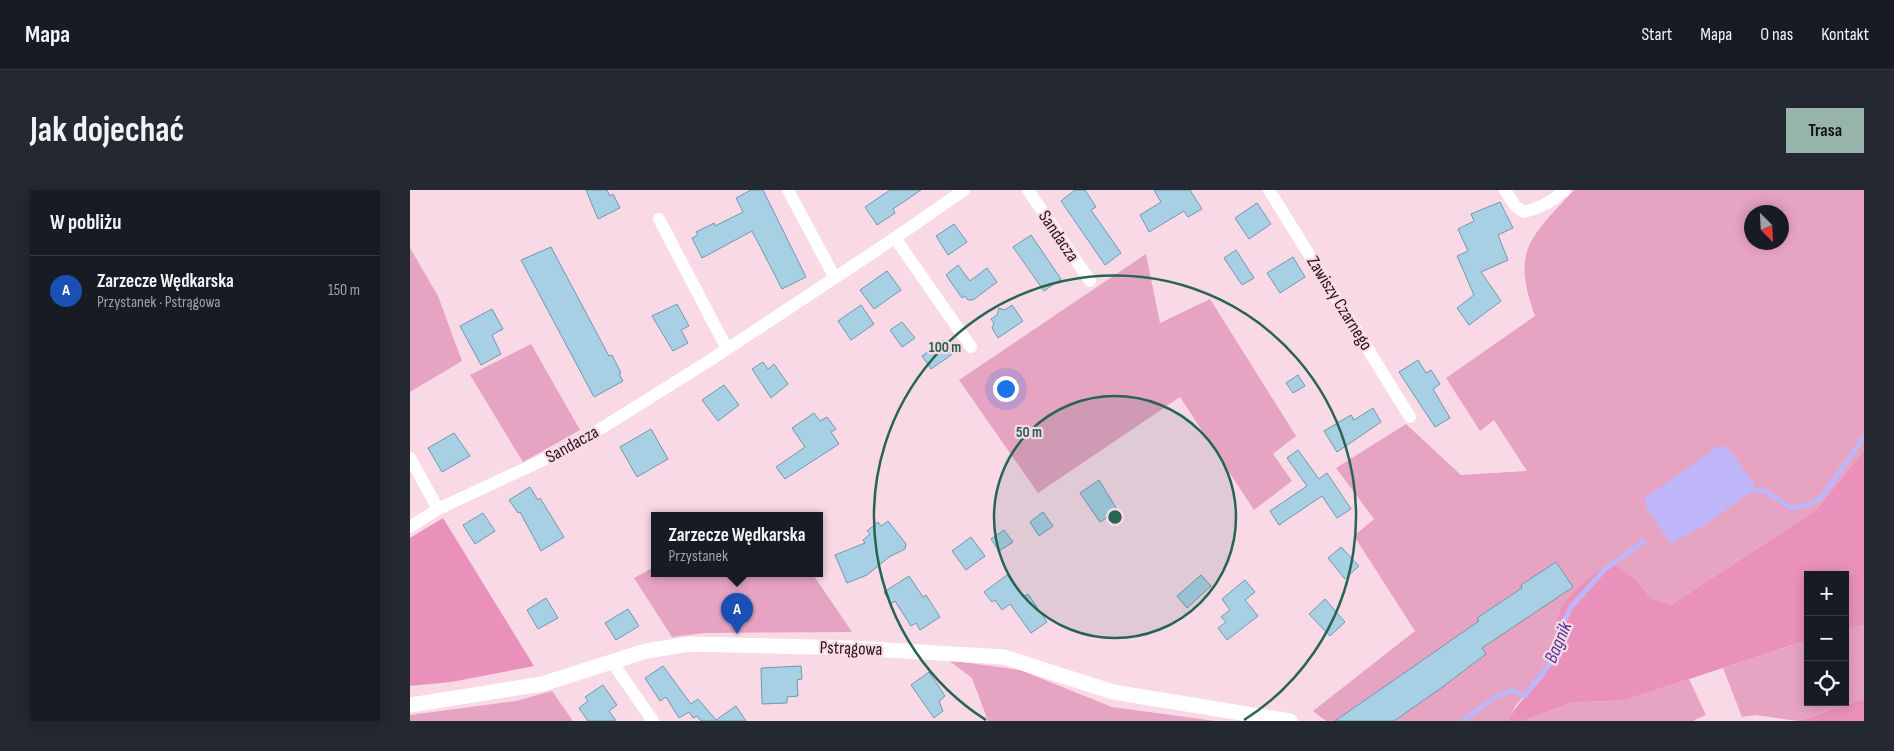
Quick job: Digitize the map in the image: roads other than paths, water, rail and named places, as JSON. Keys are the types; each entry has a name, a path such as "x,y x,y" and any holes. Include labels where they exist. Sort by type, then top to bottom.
{"street":[{"path":"788,190 835,278"},
{"name":"Sandacza","path":"410,527 438,510 573,446 727,349 964,190"},
{"name":"Sandacza","path":"1028,190 1090,281"},
{"name":"Zawiszy Czarnego","path":"1269,190 1410,417"},
{"path":"1505,190 1515,206 1524,212 1537,209 1556,199 1565,190"},
{"path":"659,219 727,349"},
{"path":"895,238 971,347"},
{"path":"410,458 438,510"},
{"name":"Pstrągowa","path":"410,705 542,684 661,647 690,644 977,653 1015,659 1114,692 1290,721"},
{"path":"612,662 653,721"}],"waterway":[{"path":"1749,490 1765,491 1791,508 1807,505 1822,497 1864,437"},
{"name":"Bagnik","path":"1462,721 1497,696 1512,690 1524,696 1553,660 1564,621 1571,607 1605,569 1643,542"}],"place":[{"name":"Zarzecze Wędkarska","path":"737,634"}]}
